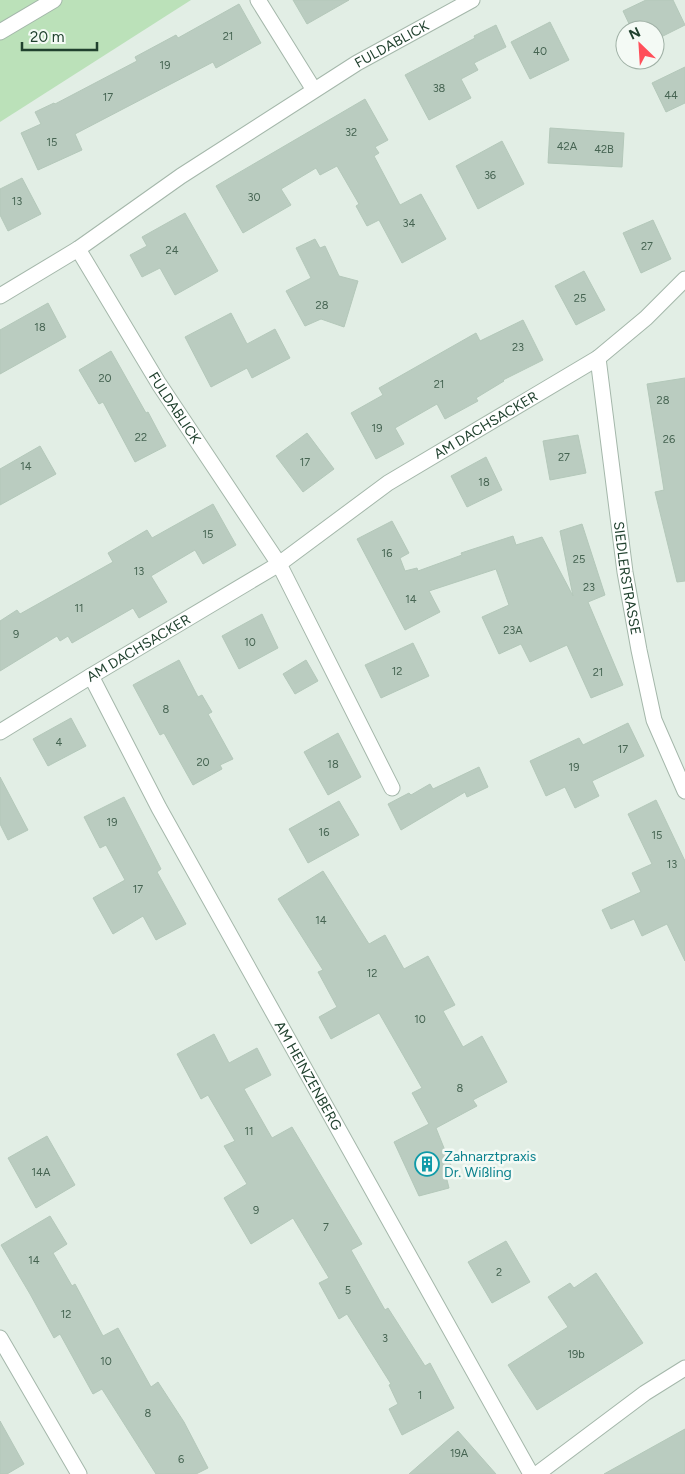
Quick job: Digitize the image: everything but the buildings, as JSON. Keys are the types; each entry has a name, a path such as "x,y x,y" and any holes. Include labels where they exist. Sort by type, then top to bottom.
{"street":[{"path":"0,32 54,0"},
{"path":"258,0 314,90"},
{"name":"FULDABLICK","path":"0,296 78,249 181,176 357,62 472,0"},
{"name":"FULDABLICK","path":"78,249 159,384 279,564"},
{"name":"AM DACHSACKER","path":"0,732 279,564 388,483 598,358 646,318 685,279"},
{"name":"SIEDLERSTRASSE","path":"598,358 625,572 639,650 654,720 685,791"},
{"path":"279,564 392,788"},
{"name":"AM HEINZENBERG","path":"91,676 159,808 530,1474"},
{"path":"0,1338 79,1474"},
{"path":"537,1474 644,1392 685,1368"}],"green space":[{"path":"0,0 191,0 0,122"}],"place":[{"name":"Zahnarztpraxis Dr. Wißling","path":"427,1164"}]}
